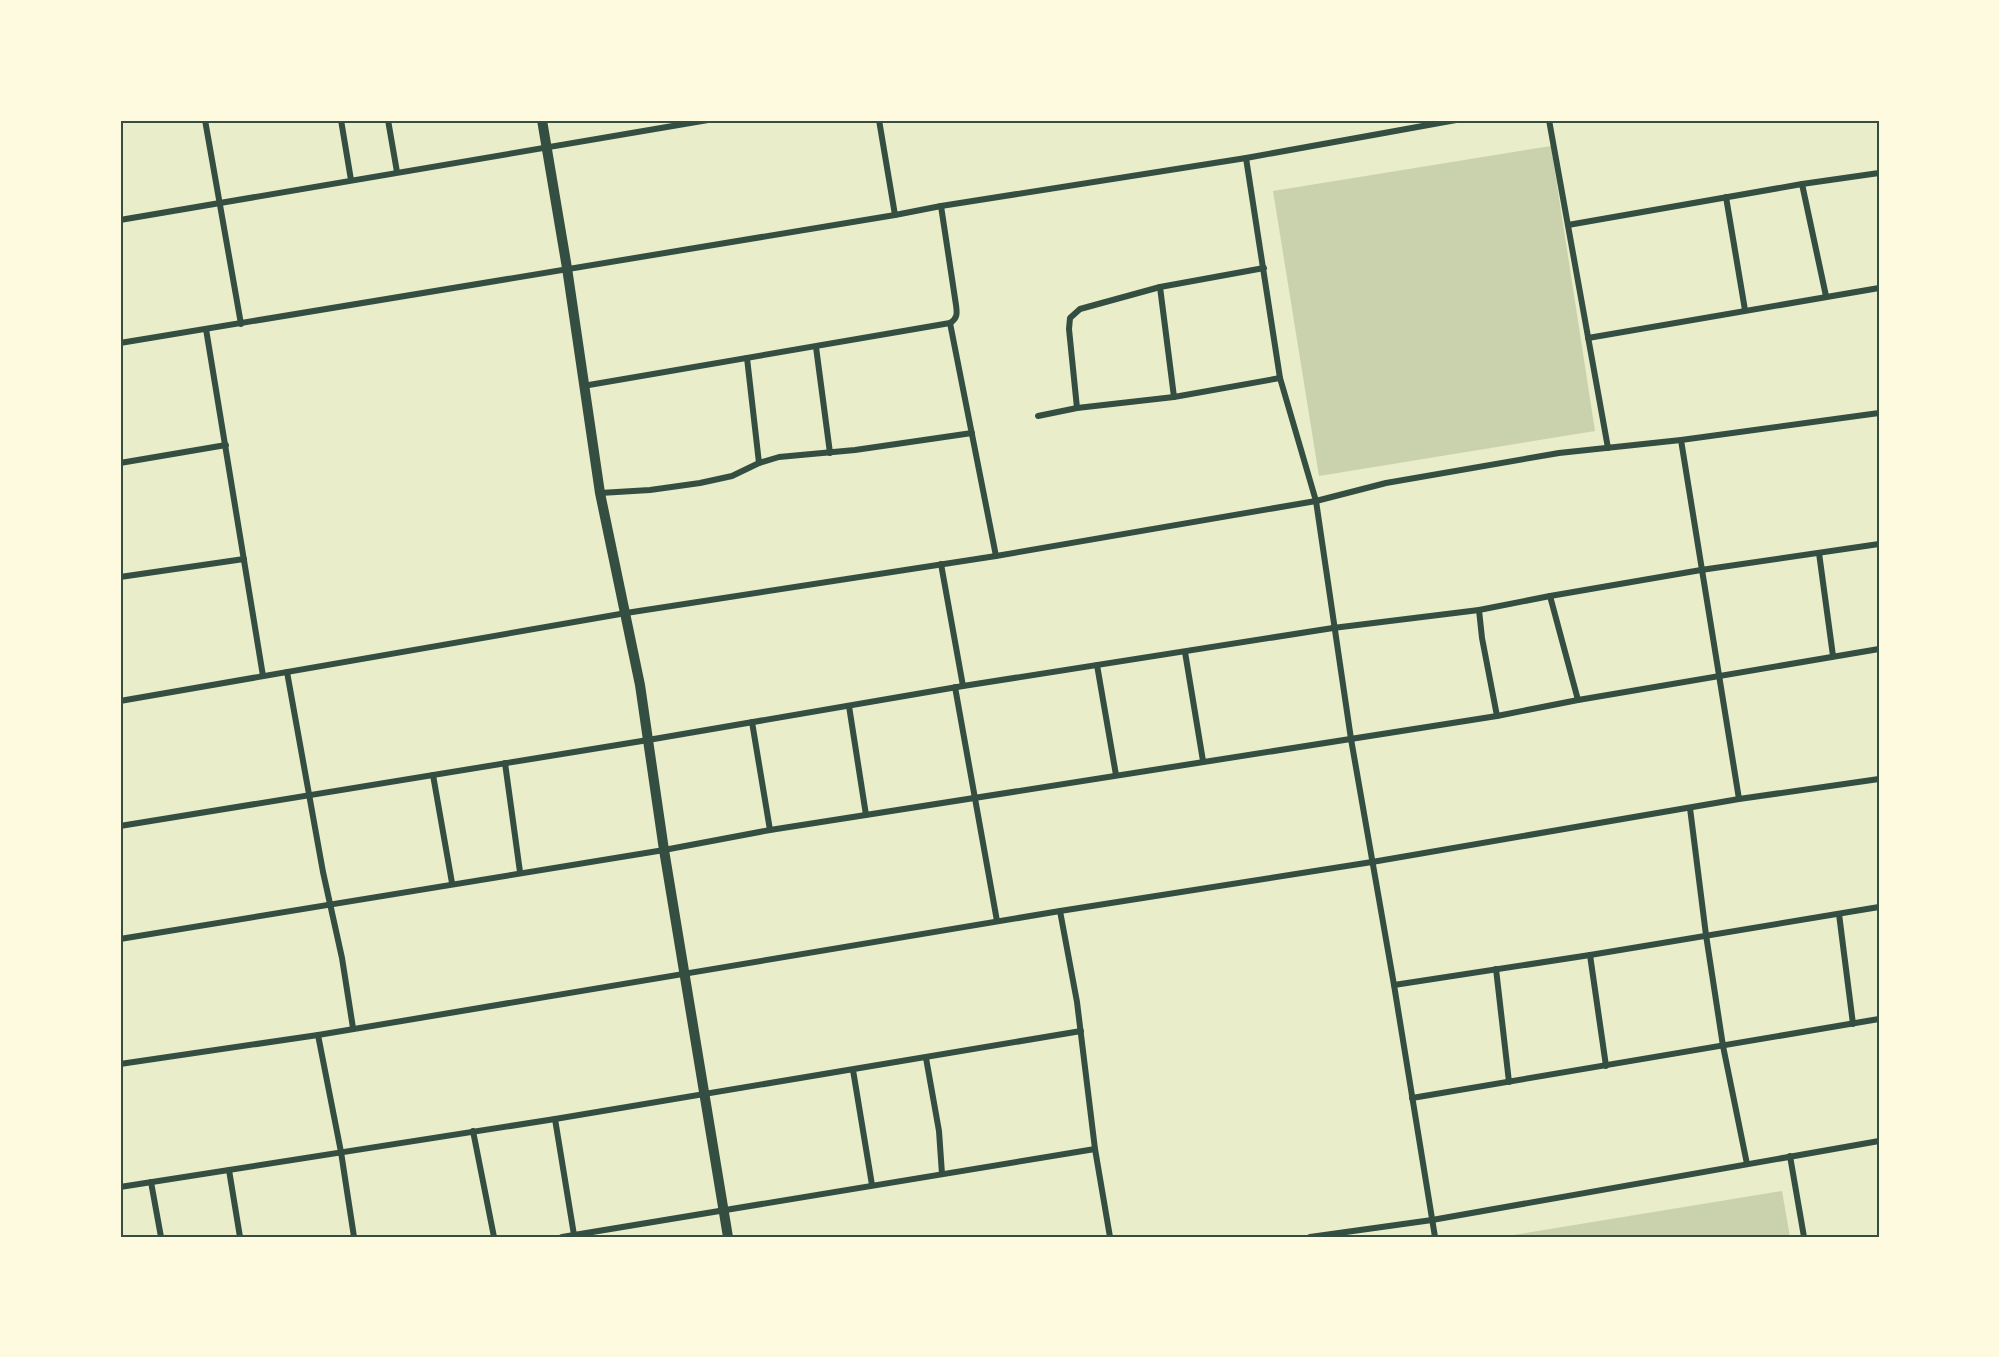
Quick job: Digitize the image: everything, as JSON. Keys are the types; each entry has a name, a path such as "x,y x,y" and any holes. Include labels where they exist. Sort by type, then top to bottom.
{"street":[{"path":"205,120 241,324"},
{"path":"341,120 351,180"},
{"path":"387,120 397,172"},
{"path":"542,120 567,268 600,493 626,613 648,740 728,1237"},
{"path":"665,120 666,128"},
{"path":"120,220 708,120"},
{"path":"879,120 895,216"},
{"path":"120,343 895,216 940,206 1246,158 1411,123 1456,120"},
{"path":"1549,120 1608,448"},
{"path":"1246,158 1280,378 1316,501 1333,628 1435,1237"},
{"path":"1568,225 1802,184 1879,173"},
{"path":"1802,184 1826,296"},
{"path":"1726,197 1745,310"},
{"path":"583,386 950,323 957,316 956,304 940,206"},
{"path":"1077,408 1069,330 1070,318 1080,309 1160,287 1264,268"},
{"path":"1160,287 1174,397"},
{"path":"1588,338 1879,288"},
{"path":"950,323 996,556"},
{"path":"206,329 263,676"},
{"path":"816,347 830,453"},
{"path":"747,358 759,463"},
{"path":"1038,416 1077,408 1174,397 1280,378"},
{"path":"120,701 626,613 996,556 1316,501 1386,483 1559,453 1681,440 1879,413"},
{"path":"600,493 650,490 700,483 732,476 759,463 779,457 830,453 972,434"},
{"path":"1681,440 1739,799"},
{"path":"120,463 226,446"},
{"path":"120,826 959,687 1333,628 1479,610 1701,570 1879,544"},
{"path":"1819,553 1833,656"},
{"path":"120,577 244,560"},
{"path":"941,564 975,799 997,921"},
{"path":"1550,596 1556,626 1578,699"},
{"path":"1479,610 1497,716"},
{"path":"120,939 664,850 770,830 975,799 1203,760 1497,716 1578,699 1879,649"},
{"path":"1185,652 1203,760"},
{"path":"1097,665 1116,775"},
{"path":"287,672 342,958 353,1028"},
{"path":"849,706 866,815"},
{"path":"752,722 770,830"},
{"path":"505,763 520,873"},
{"path":"433,775 452,883"},
{"path":"120,1064 318,1035 997,921 1372,862 1739,799 1879,779"},
{"path":"1690,808 1723,1046 1747,1164"},
{"path":"1394,985 1879,907"},
{"path":"1060,911 1081,1031 1095,1149 1110,1237"},
{"path":"1839,914 1853,1024"},
{"path":"1590,955 1606,1066"},
{"path":"1496,969 1509,1082"},
{"path":"1412,1098 1879,1019"},
{"path":"120,1188 555,1119 1081,1031"},
{"path":"318,1035 341,1152 354,1237"},
{"path":"926,1058 939,1131 942,1174"},
{"path":"853,1070 872,1185"},
{"path":"555,1119 574,1235"},
{"path":"473,1131 494,1237"},
{"path":"1310,1237 1432,1220 1879,1141"},
{"path":"562,1237 1095,1149"},
{"path":"1790,1156 1804,1237"},
{"path":"229,1170 240,1237"},
{"path":"151,1182 161,1237"}],"green space":[{"path":"1551,146 1595,431 1319,476 1273,191"},
{"path":"1782,1191 1790,1237 1501,1237"}]}
